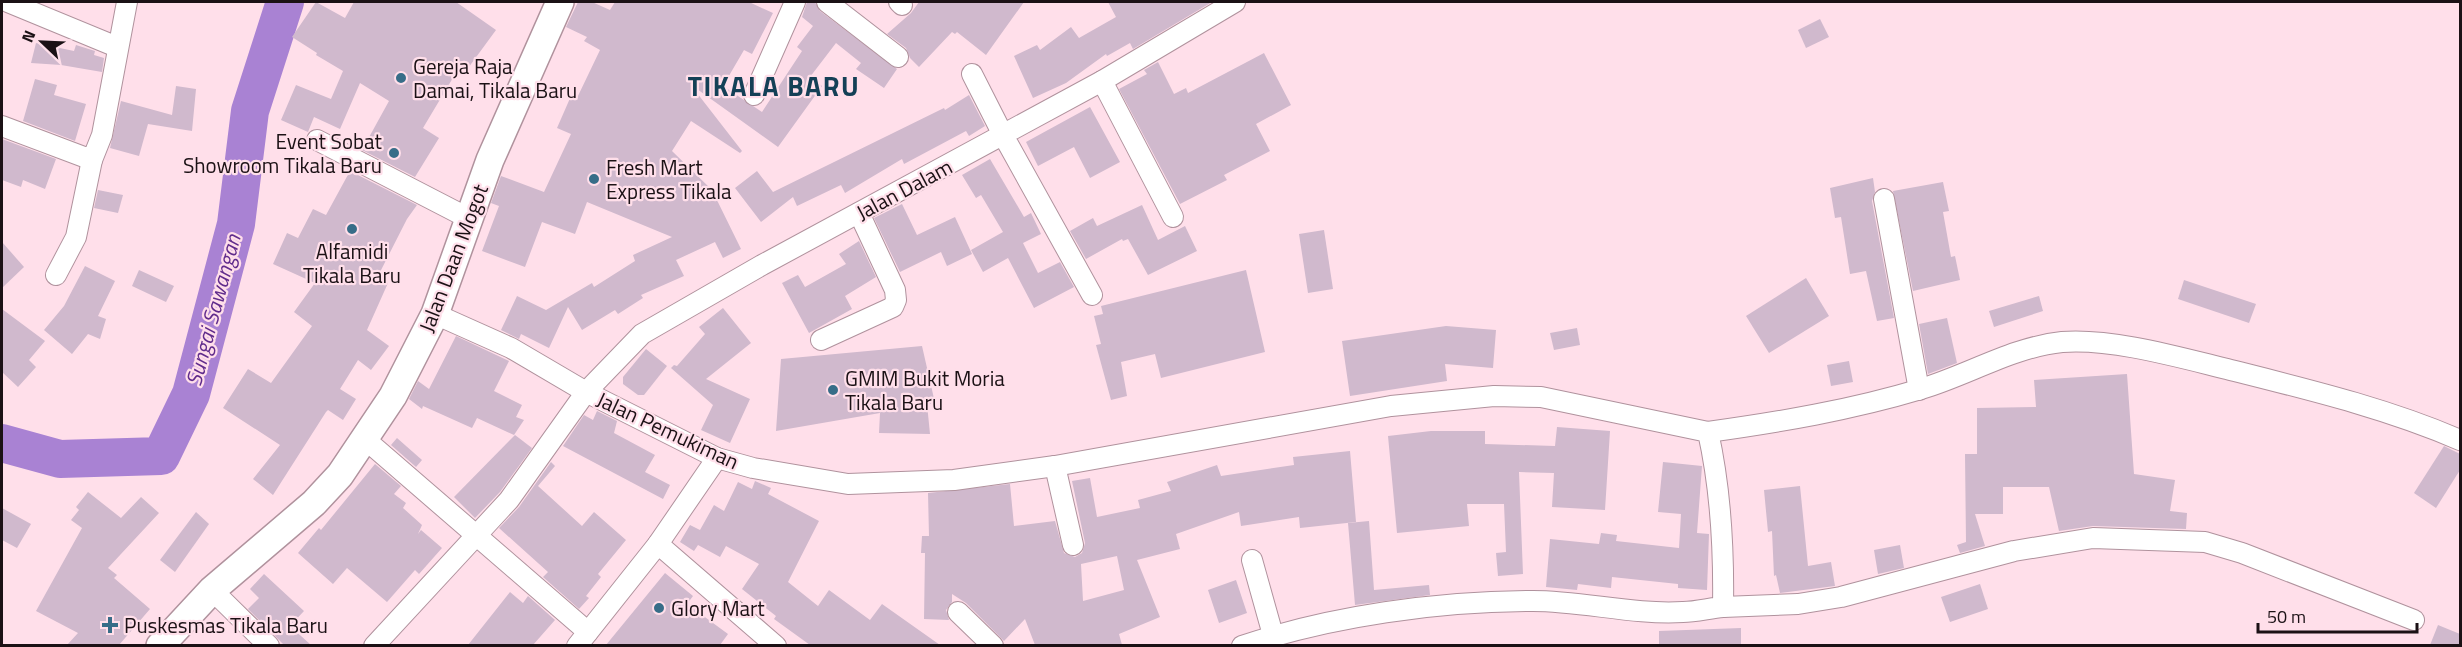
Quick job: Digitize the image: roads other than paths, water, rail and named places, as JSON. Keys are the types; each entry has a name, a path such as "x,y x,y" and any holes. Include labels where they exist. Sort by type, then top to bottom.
{"main road":[{"name":"Jalan Daan Mogot","path":"160,645 212,590 314,503 340,475 366,440 393,396 435,314 490,160 560,2"}],"street":[{"path":"8,2 117,46"},
{"path":"56,275 76,237 92,160 102,135 127,2"},
{"path":"827,2 898,57"},
{"name":"Jalan Dalam","path":"374,645 509,500 586,392 642,334 762,265 1102,81 1235,2"},
{"path":"754,95 792,3"},
{"path":"972,74 1003,135 1092,295"},
{"path":"1102,81 1173,217"},
{"path":"2,126 92,160"},
{"path":"317,140 468,218"},
{"path":"1884,199 1919,390"},
{"path":"821,340 892,307 896,300 895,290 860,213"},
{"name":"Jalan Pemukiman","path":"435,314 511,348 586,392 717,458 753,468 848,484 954,480 1055,466 1391,406 1494,396 1541,397 1708,432 1807,418 1919,390 1972,372 2025,348 2064,342 2160,353 2317,392 2421,423 2460,440"},
{"path":"1708,432 1718,477 1723,545 1723,607"},
{"path":"366,440 477,536 582,639 658,544 717,458"},
{"path":"1055,466 1073,545"},
{"path":"1242,645 1272,636 1377,615 1481,602 1535,601 1683,612 1723,607 1798,604 1841,597 2014,551 2093,538 2205,542 2242,553 2414,620"},
{"path":"658,544 776,645"},
{"path":"1252,560 1272,636"},
{"path":"212,590 269,645"},
{"path":"958,612 993,645"}],"waterway":[{"name":"Sungai Sawangan","path":"2,443 60,459 161,456 191,394 236,224 250,111 285,2"}],"place":[{"name":"Gereja Raja Damai, Tikala Baru","path":"401,78"},
{"name":"Event Sobat Showroom Tikala Baru","path":"394,153"},
{"name":"Fresh Mart Express Tikala","path":"594,179"},
{"name":"Alfamidi Tikala Baru","path":"352,229"},
{"name":"GMIM Bukit Moria Tikala Baru","path":"833,390"},
{"name":"Glory Mart","path":"659,608"},
{"name":"Puskesmas Tikala Baru","path":"110,625"}],"district":[{"name":"TIKALA BARU","path":"774,85"}]}
